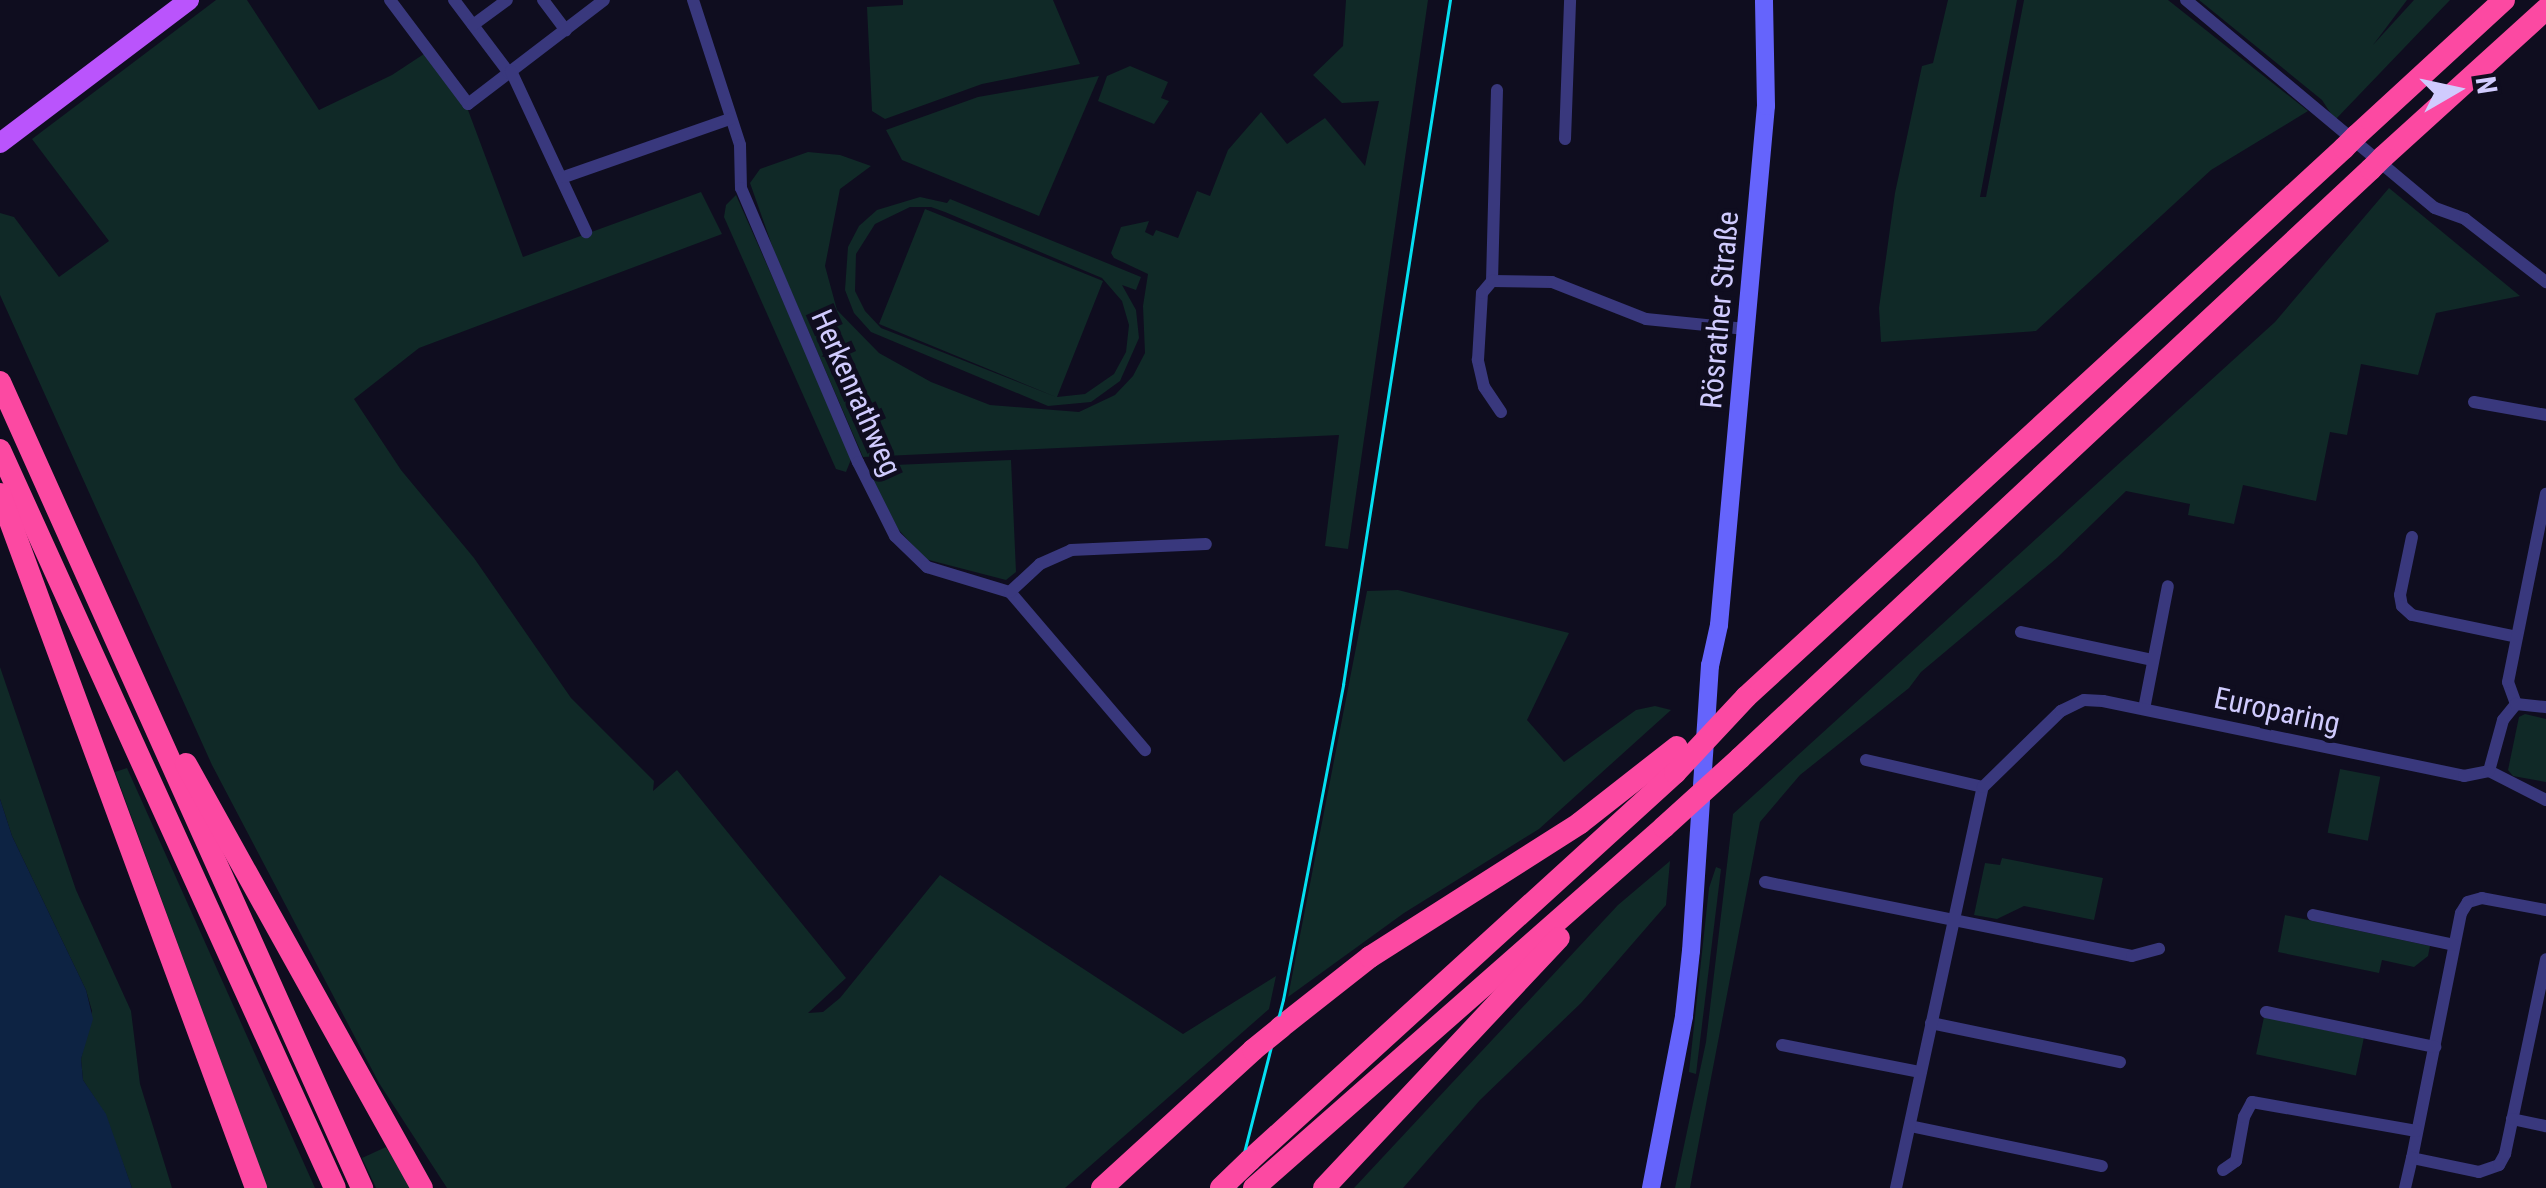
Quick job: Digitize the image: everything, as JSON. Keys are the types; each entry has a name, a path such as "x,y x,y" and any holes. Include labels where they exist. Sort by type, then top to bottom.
{"highway":[{"path":"1222,1188 1675,772 1746,697 2504,0"},
{"path":"1324,1188 1664,827 2546,10"},
{"path":"0,382 362,1188"},
{"path":"0,450 335,1188"},
{"path":"0,494 256,1188"},
{"path":"68,534 285,948 422,1188"},
{"path":"1102,1188 1281,1026 1397,939 1580,823 1746,697"},
{"path":"1254,1188 1647,844"}],"main road":[{"path":"0,143 189,0"},
{"name":"Rösrather Straße","path":"1651,1188 1684,1016 1694,922 1710,666 1719,625 1766,106 1764,0"}],"street":[{"path":"390,0 468,104 604,0"},
{"path":"454,0 510,72 564,177 586,232"},
{"path":"473,25 506,0"},
{"path":"543,0 566,30"},
{"name":"Herkenrathweg","path":"694,0 740,145 742,188 770,262 896,536 928,567 1010,592"},
{"path":"1565,139 1570,0"},
{"path":"2186,0 2436,208 2465,219 2546,282"},
{"path":"1497,90 1492,282 1482,293 1478,360 1484,388 1501,412"},
{"path":"564,177 730,119"},
{"path":"1492,282 1552,282 1646,319 1746,328"},
{"path":"2474,402 2546,416"},
{"path":"2516,704 2508,682 2546,494"},
{"path":"2412,537 2400,595 2402,606 2412,614 2517,637"},
{"path":"1145,750 1010,592 1040,564 1071,550 1206,544"},
{"path":"2144,709 2168,586"},
{"path":"2021,632 2153,660"},
{"name":"Europaring","path":"1982,787 2069,706 2103,701 2464,776 2489,771"},
{"path":"2516,704 2546,706"},
{"path":"2516,704 2503,720 2489,771 2546,800"},
{"path":"1866,760 1982,787 1896,1188"},
{"path":"1766,882 2132,956 2159,948"},
{"path":"2406,1188 2461,913 2468,902 2482,898 2546,910"},
{"path":"2313,915 2454,945"},
{"path":"2412,1158 2490,1171 2505,1154 2546,959"},
{"path":"2266,1012 2435,1047"},
{"path":"1932,1023 2120,1062"},
{"path":"1782,1045 1920,1072"},
{"path":"2223,1170 2236,1160 2244,1117 2252,1102 2416,1131"},
{"path":"2512,1119 2546,1126"},
{"path":"1910,1126 2102,1166"}],"green space":[{"path":"216,0 247,0 319,110 392,75 427,52 468,110 523,257 701,192 722,234 419,348 354,399 401,470 474,558 571,698 654,781 653,791 677,770 846,978 808,1013 823,1012 840,998 940,875 1183,1034 1276,976 1269,1009 1065,1188 447,1188 379,1083 212,765 0,295 0,213 14,217 59,277 109,241 32,139"},
{"path":"903,0 1053,0 1080,64 982,84 885,119 872,111 867,7 903,5"},
{"path":"1346,0 1428,0 1348,549 1325,546 1339,435 863,457 775,254 750,183 760,169 808,152 840,155 871,166 840,189 825,266 837,310 879,353 931,382 990,405 1079,412 1115,395 1133,376 1145,353 1143,306 1148,274 1111,253 1121,227 1149,221 1145,232 1153,236 1156,230 1178,238 1197,191 1210,196 1228,150 1261,112 1287,144 1325,118 1365,166 1379,101 1342,103 1313,75 1343,46"},
{"path":"1948,0 2017,0 1980,197 1986,197 2024,0 2168,0 2308,111 2211,170 2036,331 1881,342 1879,308 1895,193 1922,66 1933,63"},
{"path":"2199,0 2407,0 2373,45 2414,0 2450,0 2335,120 2322,100"},
{"path":"1130,66 1168,82 1161,98 1169,101 1154,124 1098,101 1107,76"},
{"path":"1099,76 1039,216 902,160 886,130 978,97"},
{"path":"2389,188 2520,296 2436,313 2418,375 2361,364 2347,435 2330,432 2316,501 2243,485 2234,524 2188,515 2190,504 2126,491 2057,558 1921,672 1909,688 1800,775 1760,822 1690,1188 1675,1188 1706,1042 1733,814 2275,322"},
{"path":"736,195 852,457 846,472 836,469 724,217 726,205"},
{"path":"920,197 947,203 950,199 1141,277 1136,290 1122,285 1136,310 1139,338 1120,381 1091,402 1048,406 871,332 854,313 845,290 848,247 859,226 877,210","holes":["910,207 931,207 1102,278 1122,301 1129,325 1126,352 1114,374 1085,394 1057,397 1103,281 925,209 879,324 1056,397 881,328 865,311 855,291 856,254 875,224"]},
{"path":"1011,460 1016,572 1006,580 925,559 898,529 869,472 871,466"},
{"path":"1398,590 1569,633 1527,720 1564,762 1636,710 1655,706 1671,710 1539,829 1404,913 1288,997 1367,591"},
{"path":"0,667 76,890 131,1011 140,1084 172,1188 132,1188 105,1114 83,1080 81,1059 92,1011 86,990 12,836 0,799"},
{"path":"2525,714 2546,719 2546,782 2513,776 2508,770 2519,717"},
{"path":"127,768 315,1188 267,1188 115,772"},
{"path":"2340,769 2380,777 2368,841 2328,833"},
{"path":"2002,858 2103,878 2094,920 2024,906 1997,919 1974,915 1985,863 2000,865"},
{"path":"1670,861 1666,905 1581,1003 1480,1100 1403,1188 1354,1188 1618,905"},
{"path":"1716,867 1721,869 1696,1074 1689,1072 1709,888"},
{"path":"2285,915 2430,946 2428,956 2414,967 2382,960 2379,973 2278,952"},
{"path":"2264,1017 2364,1038 2356,1075 2256,1054"},
{"path":"386,1147 413,1188 376,1188 362,1158"}],"water":[{"path":"0,799 12,836 86,990 93,1019 81,1059 83,1080 106,1114 132,1188 0,1188"}],"tram line":[{"path":"1235,1188 1283,1000 1343,685 1450,0"}]}
